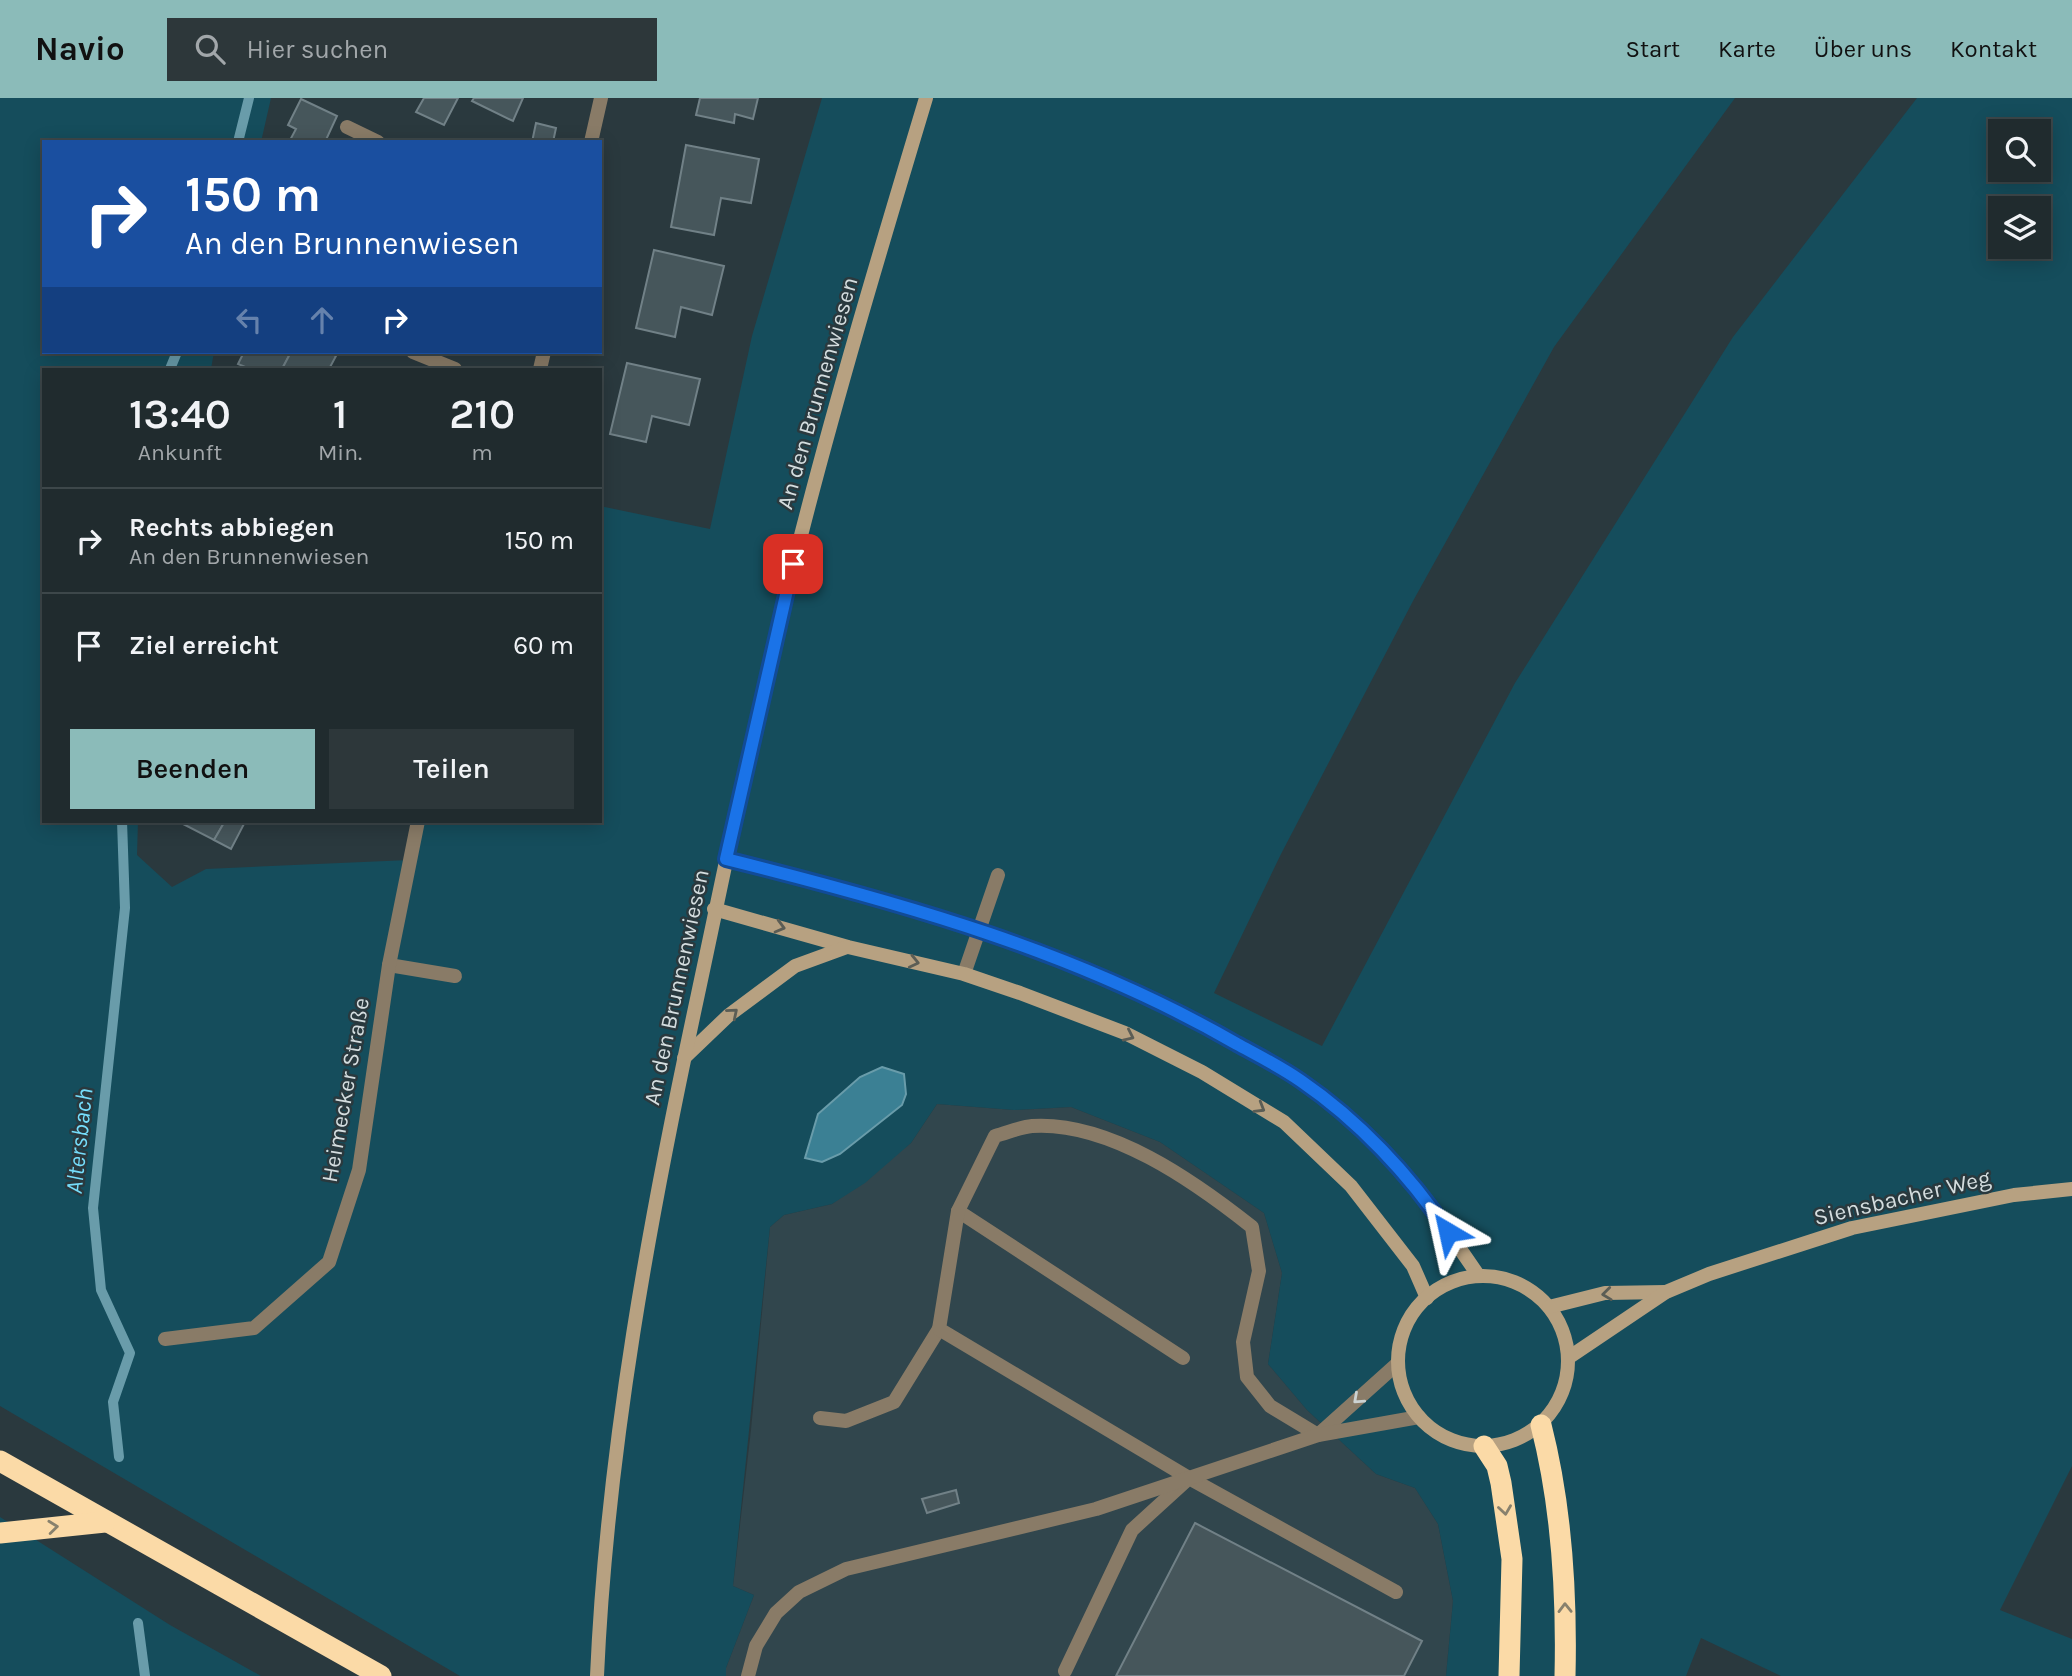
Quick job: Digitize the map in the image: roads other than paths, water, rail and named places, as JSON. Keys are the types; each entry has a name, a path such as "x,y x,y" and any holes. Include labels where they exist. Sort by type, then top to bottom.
{"highway":[{"path":"1541,1424 1552,1467 1565,1568 1565,1676"},
{"path":"1484,1446 1497,1466 1512,1559 1512,1654 1509,1676"},
{"path":"0,1461 381,1676"},
{"path":"0,1532 105,1522"}],"street":[{"path":"592,140 601,98"},
{"name":"An den Brunnenwiesen","path":"597,1676 602,1575 650,1238 682,1059 797,551 844,372 926,98"},
{"path":"347,127 374,140"},
{"path":"418,354 453,368"},
{"name":"Heimecker Straße","path":"165,1339 254,1328 328,1262 359,1170 389,965 418,823"},
{"path":"726,859 841,887 979,929 1052,955 1197,1020 1302,1081 1374,1141 1434,1210 1478,1275"},
{"path":"964,974 998,875"},
{"path":"714,909 848,947 964,974 1125,1033 1202,1073 1284,1122 1350,1186 1413,1266 1427,1298"},
{"path":"682,1059 729,1016 795,966 848,947"},
{"path":"389,965 455,976"},
{"path":"820,1419 846,1421 894,1402 939,1329 958,1211 995,1136 1031,1126 1083,1130 1155,1161 1223,1204 1252,1227 1259,1271 1244,1342 1247,1377 1270,1406 1318,1435"},
{"name":"Siensbacher Weg","path":"1568,1358 1666,1292 1709,1274 1852,1228 2014,1195 2072,1189"},
{"path":"958,1211 1183,1358"},
{"path":"1478,1275 1499,1278 1526,1288 1549,1307 1564,1332 1568,1358 1568,1373 1559,1401 1541,1424 1516,1440 1498,1446 1469,1446 1441,1436 1419,1417 1404,1390 1397,1364 1399,1341 1408,1322 1427,1298 1451,1282 1478,1275"},
{"name":"Siensbacher Weg","path":"1549,1307 1605,1293 1666,1292"},
{"path":"939,1329 1189,1478 1396,1592"},
{"path":"1318,1435 1397,1364"},
{"path":"748,1676 756,1646 776,1613 799,1592 846,1569 1096,1509 1318,1435 1419,1417"},
{"path":"1065,1671 1132,1530 1189,1478"}],"waterway":[{"name":"Altersbach","path":"238,140 249,98"},
{"name":"Altersbach","path":"170,368 176,354"},
{"name":"Altersbach","path":"119,1457 113,1402 130,1353 101,1290 93,1208 125,908 122,823"},
{"name":"Altersbach","path":"138,1623 145,1676"}]}
